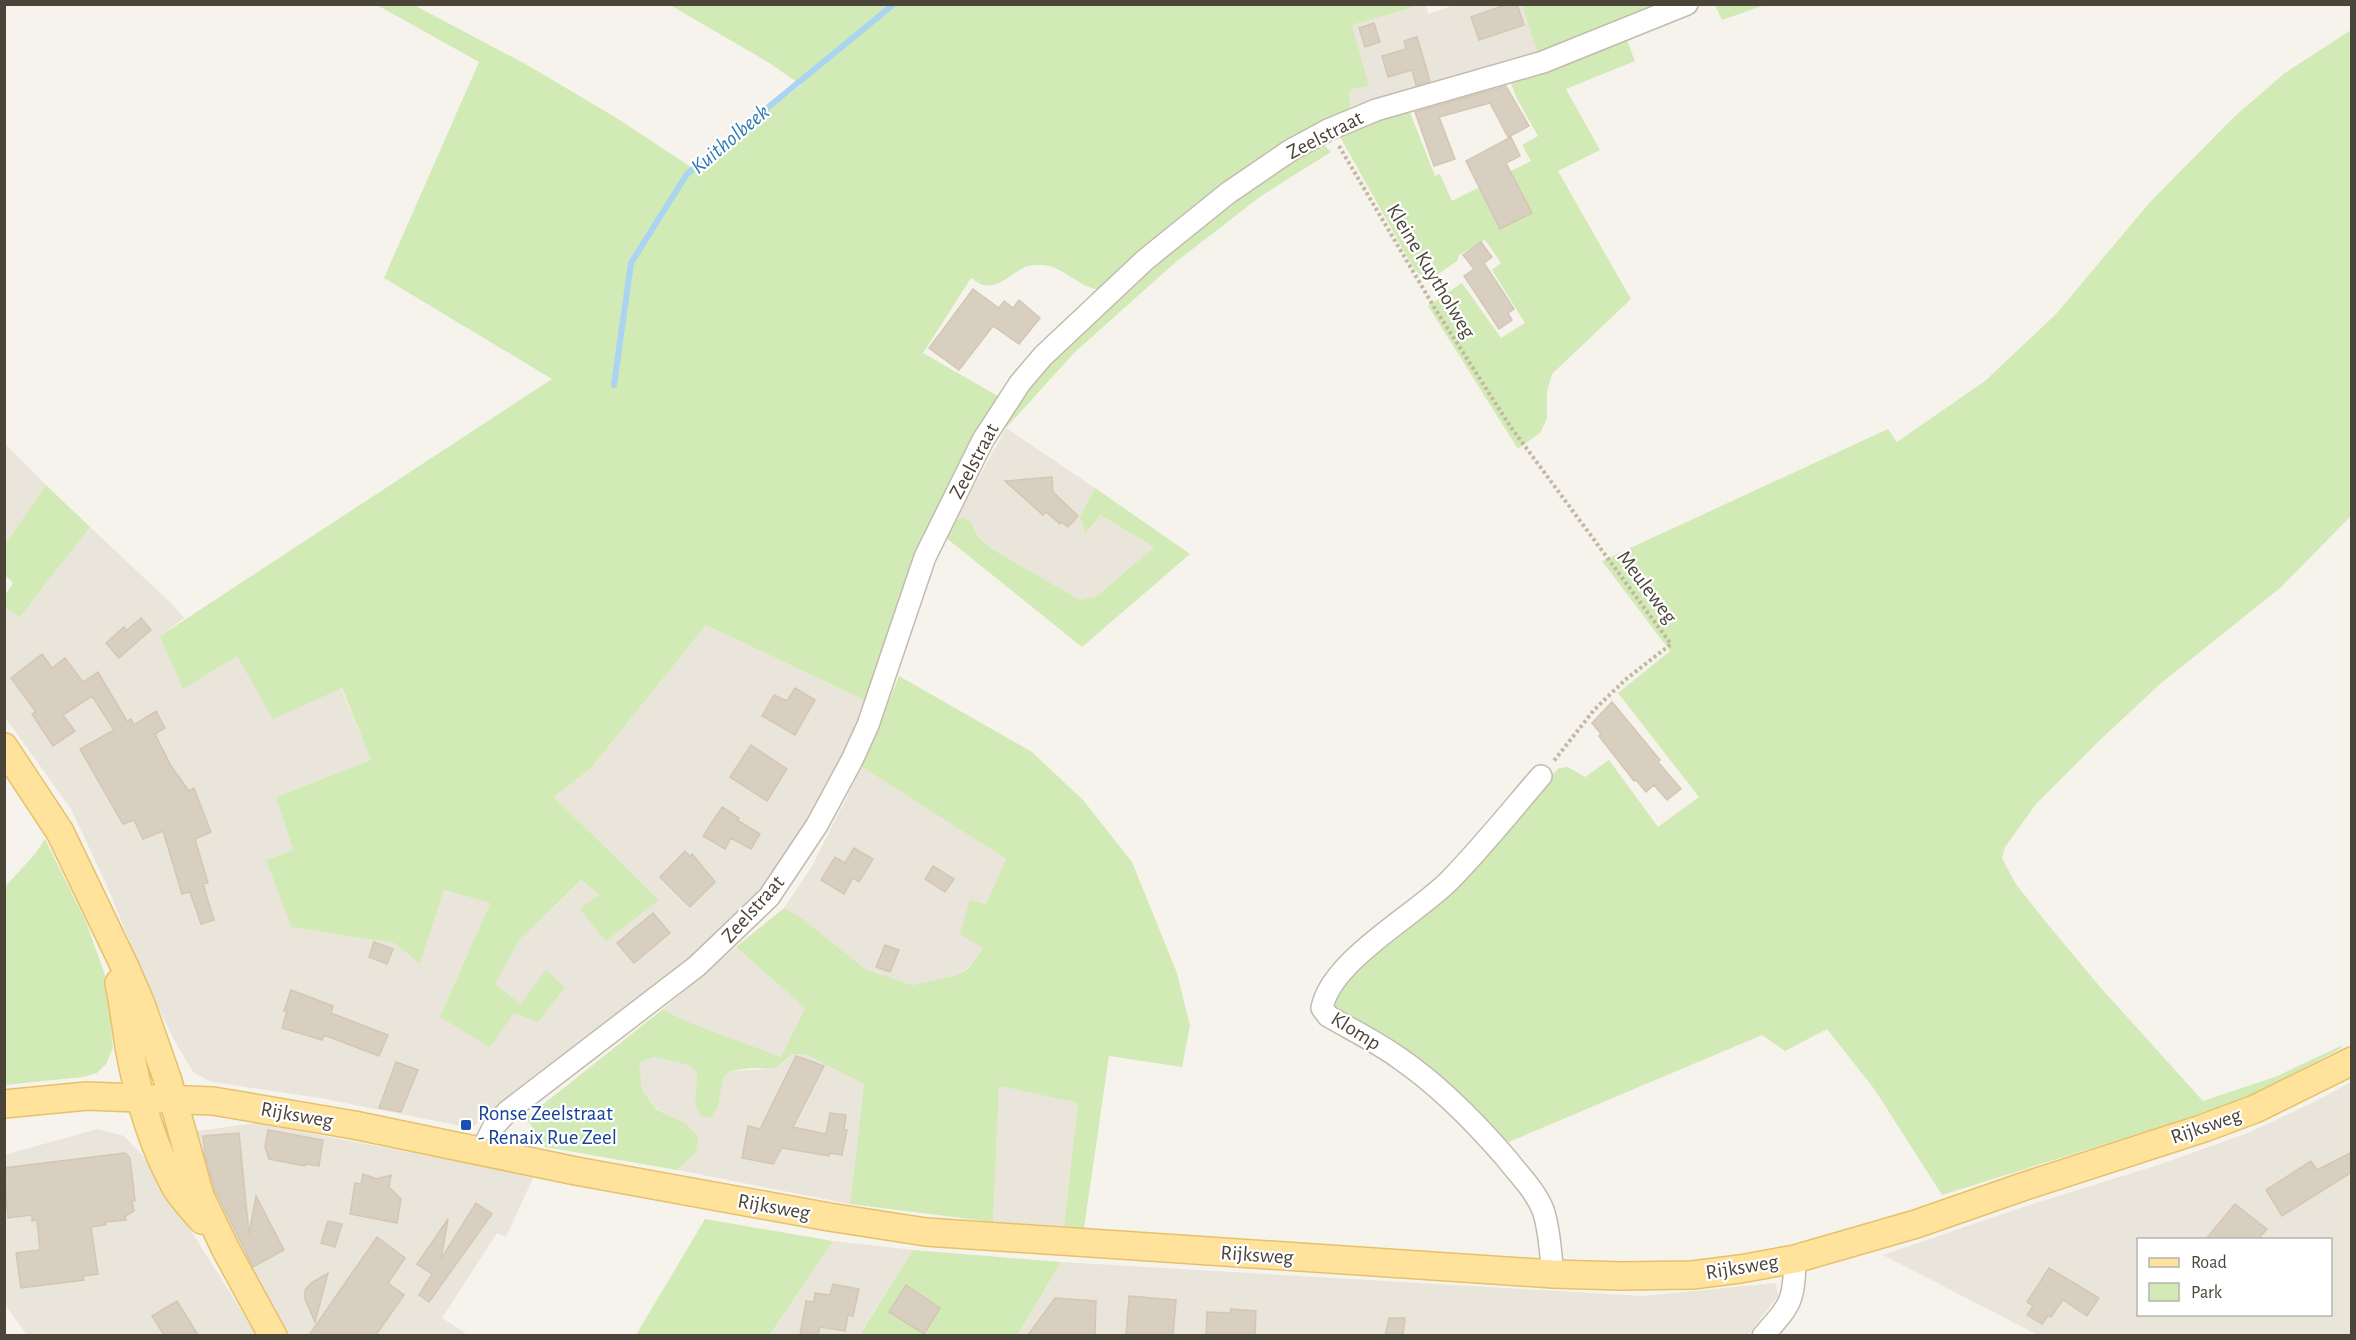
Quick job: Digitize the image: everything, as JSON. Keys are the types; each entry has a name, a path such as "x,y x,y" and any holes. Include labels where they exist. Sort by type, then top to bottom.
{"main road":[{"path":"4,747 60,832 141,1004 174,1101 200,1196 226,1250 273,1335"},
{"path":"108,935 125,1011 129,1049 139,1098 157,1150 177,1190 226,1250"},
{"name":"Rijksweg","path":"4,1104 87,1096 213,1101 354,1125 481,1152 829,1217 926,1232 1553,1274 1692,1275 1795,1259 1916,1224 2255,1109 2352,1061"}],"street":[{"name":"Zeelstraat","path":"481,1152 494,1126 508,1111 697,966 750,917 777,887 817,825 852,760 868,725 925,557 983,440 1020,383 1043,356 1164,242 1267,166 1328,129 1376,110 1544,62 1687,4"},
{"name":"Klomp","path":"1541,776 1449,881 1357,957 1331,986 1324,998 1322,1008 1328,1016 1399,1057 1435,1085 1466,1113 1504,1156 1534,1192 1543,1211 1549,1236 1553,1274"},
{"path":"1763,1335 1783,1313 1792,1298 1795,1289 1795,1259"}],"path":[{"name":"Kleine Kuytholweg","path":"1328,129 1434,307 1509,426"},
{"name":"Meuleweg","path":"1509,426 1671,644 1625,680 1594,710 1541,776"}],"shaded area":[{"path":"1426,5 1428,14 1454,5 1522,5 1539,58 1351,113 1349,90 1369,86 1352,25"},
{"path":"1006,428 1095,488 1080,517 1087,534 1100,515 1154,547 1097,596 1080,600 992,549 978,537 971,522 964,517 955,521"},
{"path":"5,444 46,485 5,544"},
{"path":"90,527 184,618 160,636 237,655 341,688 371,760 276,797 293,850 266,860 291,927 394,943 420,964 444,890 490,903 440,1017 514,1013 521,1004 495,984 520,939 583,880 599,895 581,910 659,900 554,797 591,768 706,625 866,701 852,745 832,783 750,911 471,1128 320,1098 212,1082 194,1073 178,1047 151,994 108,888 71,809 5,717 5,607 20,617"},
{"path":"862,767 1006,859 986,904 970,901 983,948 968,968 954,976 912,985 865,969 802,918 784,908 811,868"},
{"path":"736,947 805,1008 781,1057 683,1020 663,1009"},
{"path":"794,1054 805,1054 864,1084 850,1204 677,1170 696,1152 684,1122 658,1110 642,1090 638,1063 653,1057 689,1065 697,1072 695,1104 718,1106 724,1076 730,1071 774,1069"},
{"path":"2351,1082 2351,1335 2038,1335 1883,1255 2023,1207 2161,1164 2248,1133"},
{"path":"999,1086 1078,1103 1064,1226 993,1222"},
{"path":"256,1123 534,1176 506,1237 497,1233 442,1318 468,1335 285,1335 208,1194 195,1141 197,1131"},
{"path":"98,1129 124,1136 144,1157 257,1335 27,1335 7,1307 4,1285 4,1155"},
{"path":"833,1241 913,1250 859,1335 770,1336"},
{"path":"1061,1262 1643,1296 1776,1283 1778,1296 1748,1335 1018,1336"}],"green space":[{"path":"377,5 414,5 529,66 618,119 694,169 801,85 768,62 670,5 1421,5 1352,25 1369,86 1349,90 1351,113 1102,290 1094,289 1058,270 1043,265 1025,267 995,284 983,285 971,278 923,353 1003,399 866,701 706,625 591,768 554,797 659,900 606,941 580,909 599,895 582,880 520,939 495,984 521,1004 546,970 565,987 538,1022 514,1013 490,1047 440,1017 490,903 444,890 420,964 394,943 291,927 266,860 293,850 276,797 371,760 342,688 273,719 237,656 183,689 160,636 552,379 384,278 479,62"},
{"path":"1522,5 1679,5 1539,58"},
{"path":"1715,5 1765,5 1722,20"},
{"path":"2351,30 2351,516 2280,588 2160,684 2100,740 2036,804 2005,847 2002,858 2015,883 2045,921 2100,987 2203,1101 2275,1077 2343,1045 2340,1049 2253,1095 2172,1123 1942,1195 1875,1090 1827,1029 1785,1051 1762,1035 1504,1144 1333,1011 1332,997 1559,768 1568,767 1585,777 1609,760 1658,827 1699,797 1618,693 1670,651 1602,561 1888,429 1897,442 1985,381 2056,314 2151,201 2235,116 2285,73"},
{"path":"1627,41 1635,61 1566,89 1600,150 1558,171 1631,299 1552,374 1547,392 1547,418 1540,433 1518,449 1428,306 1462,283 1501,338 1525,323 1492,270 1501,263 1485,240 1459,255 1457,261 1434,277 1420,275 1413,267 1339,135 1409,110 1435,176 1440,174 1452,201 1531,161 1522,145 1538,136 1516,97 1511,83 1547,72"},
{"path":"1322,143 1331,152 1261,196 1177,261 1075,352 1006,428 1002,424 1031,383 1077,334 1200,223"},
{"path":"46,485 90,527 20,617 5,607 5,595 13,583 5,575 5,544"},
{"path":"1095,488 1190,554 1082,647 945,537 955,521 964,517 971,522 978,537 992,549 1080,600 1097,596 1154,547 1100,515 1086,534 1080,517"},
{"path":"899,676 1032,752 1083,800 1132,862 1177,973 1190,1026 1182,1067 1109,1056 1084,1228 1064,1226 1078,1103 999,1086 993,1222 850,1204 864,1084 805,1054 793,1054 774,1069 751,1068 730,1071 724,1076 718,1106 711,1117 700,1116 695,1104 697,1072 689,1065 653,1057 639,1063 642,1090 657,1110 684,1122 698,1136 696,1152 677,1170 545,1147 526,1118 663,1009 683,1020 781,1057 805,1008 736,947 784,908 802,918 865,969 912,985 954,976 968,969 983,948 960,934 970,900 986,904 1006,859 862,767"},
{"path":"45,839 86,922 106,978 113,1048 106,1064 97,1073 83,1077 5,1085 4,888 35,854"},
{"path":"705,1219 833,1241 770,1335 636,1335"},
{"path":"913,1250 1061,1262 1018,1335 859,1336"}],"building":[{"path":"1508,4 1517,4 1524,25 1479,40 1471,17"},
{"path":"1374,23 1380,42 1365,47 1359,28"},
{"path":"1417,37 1430,81 1416,85 1412,70 1388,77 1382,56 1406,49 1404,41"},
{"path":"1506,86 1529,126 1508,137 1490,103 1439,117 1455,159 1434,166 1415,112"},
{"path":"1511,137 1520,156 1506,163 1532,213 1500,229 1466,161"},
{"path":"1481,242 1492,257 1484,263 1514,309 1508,313 1512,320 1499,329 1464,276 1474,269 1463,255"},
{"path":"973,289 999,308 1004,301 1013,308 1019,300 1040,318 1019,344 993,326 959,370 929,348"},
{"path":"1052,477 1053,492 1078,516 1068,527 1061,522 1060,524 1046,512 1043,515 1005,481"},
{"path":"141,618 151,630 119,658 106,643 124,627 126,631"},
{"path":"42,654 52,668 65,658 83,682 98,672 127,721 131,719 134,725 156,711 165,728 155,734 171,766 189,791 194,788 211,832 195,839 208,883 203,884 214,920 201,924 190,892 182,894 163,831 143,839 134,820 123,824 80,749 114,730 92,696 63,715 75,731 53,746 32,714 36,712 11,678"},
{"path":"795,688 815,700 795,735 762,716 774,695 787,701"},
{"path":"1612,702 1681,789 1667,800 1654,785 1646,792 1636,780 1634,781 1599,736 1601,734 1592,723"},
{"path":"751,745 787,769 767,801 730,777"},
{"path":"722,807 739,818 737,820 760,834 751,849 731,838 725,849 703,836"},
{"path":"854,848 873,859 859,882 853,878 844,894 821,880 835,857 845,863"},
{"path":"685,851 690,857 692,854 715,882 690,907 660,877"},
{"path":"933,866 954,879 945,892 925,879"},
{"path":"653,913 670,933 634,963 617,943"},
{"path":"374,942 393,949 387,964 369,957"},
{"path":"885,945 899,950 890,972 876,967"},
{"path":"291,990 333,1006 331,1013 388,1035 379,1056 324,1035 322,1040 282,1028 287,1011 284,1011"},
{"path":"796,1056 824,1066 793,1127 826,1134 830,1113 846,1115 844,1130 847,1130 842,1155 830,1153 829,1156 782,1148 773,1164 742,1158 748,1126 760,1129"},
{"path":"396,1062 418,1070 401,1112 379,1108"},
{"path":"268,1130 323,1140 319,1166 306,1164 305,1166 269,1159 265,1147"},
{"path":"239,1133 249,1234 256,1196 284,1250 253,1267 215,1190 205,1156 203,1136"},
{"path":"2352,1152 2352,1172 2282,1216 2266,1190 2311,1161 2317,1170"},
{"path":"125,1153 130,1158 134,1211 125,1216 126,1220 105,1222 106,1225 91,1227 98,1274 83,1276 84,1280 21,1288 16,1253 40,1250 37,1220 32,1221 32,1215 8,1218 4,1168"},
{"path":"363,1174 377,1179 391,1175 389,1187 401,1199 397,1223 350,1214 355,1183 361,1184"},
{"path":"476,1203 492,1214 429,1302 419,1295 432,1274 417,1264 448,1219 441,1259"},
{"path":"2235,1204 2267,1229 2259,1238 2207,1238"},
{"path":"328,1221 342,1224 335,1247 321,1243"},
{"path":"377,1237 405,1258 388,1283 404,1295 376,1335 309,1335"},
{"path":"2049,1268 2099,1298 2087,1316 2063,1300 2051,1317 2048,1316 2042,1324 2027,1315 2033,1306 2027,1302"},
{"path":"328,1273 315,1322 305,1299 305,1290 311,1283"},
{"path":"833,1284 859,1289 853,1316 848,1315 845,1331 820,1327 818,1335 800,1335 806,1301 814,1302 815,1293 830,1295"},
{"path":"906,1285 940,1308 924,1334 889,1312"},
{"path":"1129,1296 1176,1300 1173,1335 1126,1335"},
{"path":"1055,1298 1096,1301 1095,1335 1028,1335"},
{"path":"177,1301 198,1335 164,1335 152,1316"},
{"path":"1231,1309 1256,1311 1255,1335 1206,1335 1207,1312 1230,1313"},
{"path":"1389,1318 1405,1318 1403,1335 1385,1335"}],"waterway":[{"name":"Kuitholbeek","path":"614,385 631,263 687,174 894,4"}],"place":[{"name":"Ronse Zeelstraat - Renaix Rue Zeel","path":"466,1125"}]}
